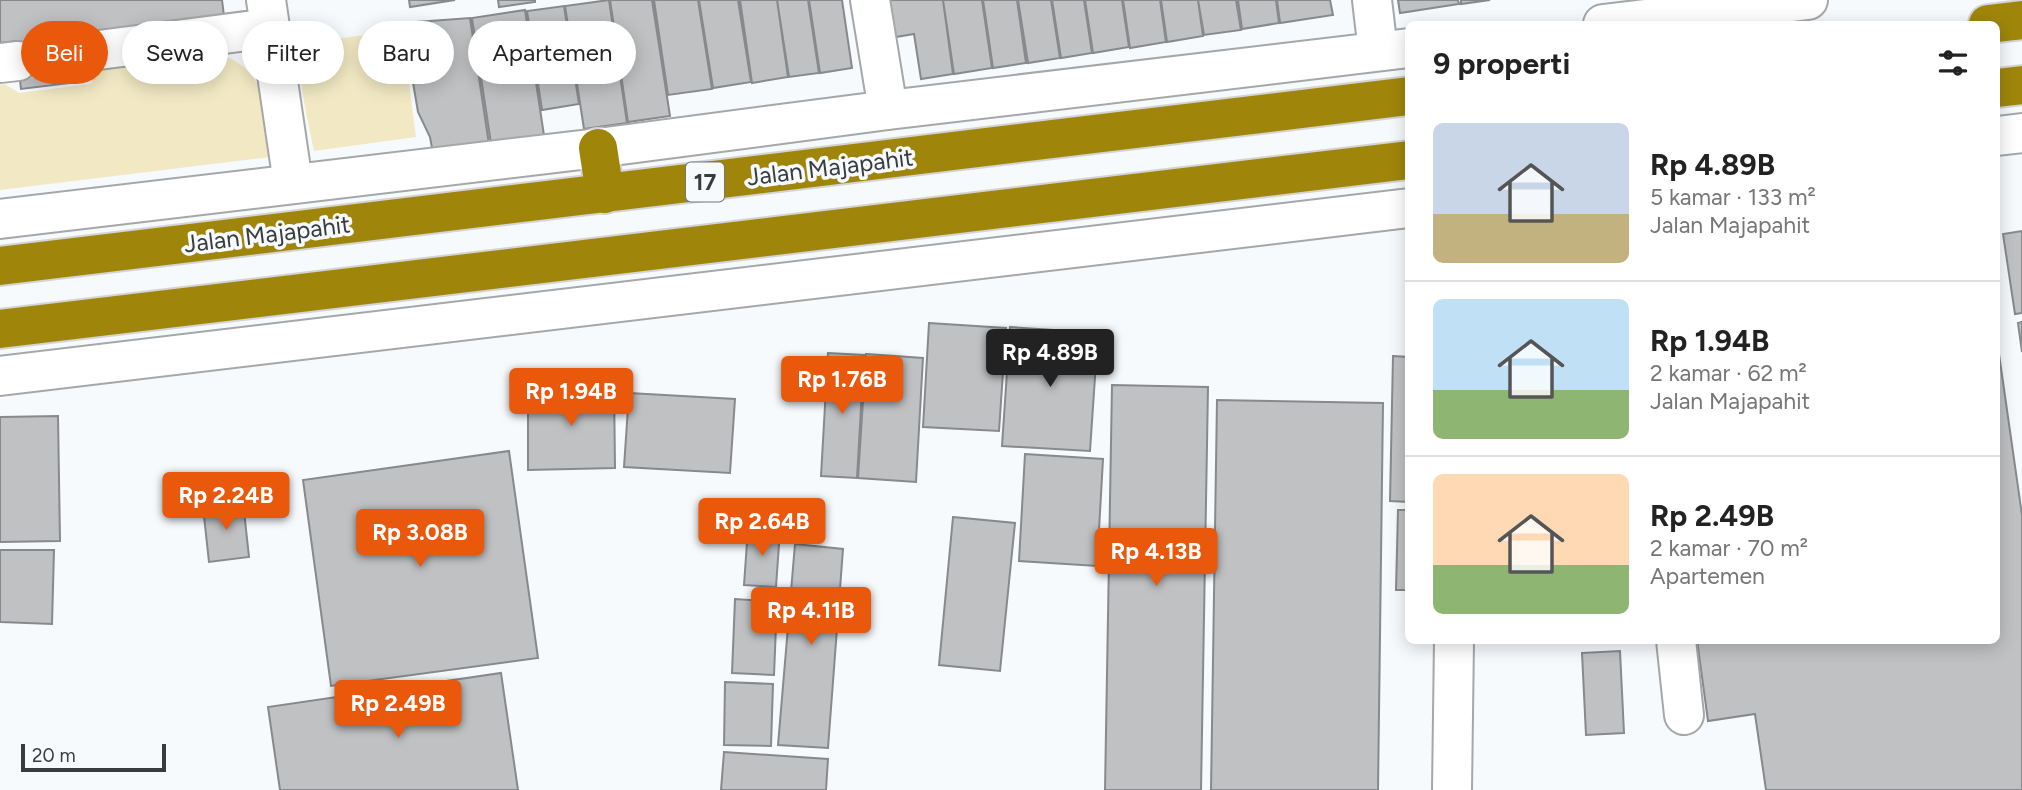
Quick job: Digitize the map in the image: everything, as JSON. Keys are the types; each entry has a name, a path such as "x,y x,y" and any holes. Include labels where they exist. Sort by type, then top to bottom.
{"highway":[{"path":"2000,23 2022,20"},
{"path":"2000,88 2022,85"},
{"name":"Jalan Majapahit","path":"0,266 1405,96"},
{"path":"598,148 605,194"},
{"path":"0,329 1405,160"}],"street":[{"path":"870,0 888,110"},
{"path":"0,219 1394,49 1372,0"},
{"path":"1629,21 1808,0"},
{"path":"108,46 268,14 293,183"},
{"path":"2000,136 2022,133"},
{"path":"0,376 1405,208"},
{"path":"1452,790 1454,644"},
{"path":"1676,644 1684,715"}],"shaded area":[{"path":"358,36 358,84 409,84 416,137 314,151 301,84 344,84 344,38"},
{"path":"228,58 234,60 242,66 242,84 256,84 261,93 271,157 0,190 0,85 5,84 19,93 108,84 108,69 122,67 122,84 228,84"}],"building":[{"path":"0,0 222,0 224,16 186,21 122,21 122,30 108,31 108,21 21,21 21,84 62,84 21,89 16,41 0,43"},
{"path":"409,0 455,0 410,7"},
{"path":"498,0 535,0 535,2 499,7"},
{"path":"609,0 612,21 567,21 565,6"},
{"path":"610,0 652,0 670,116 628,122 622,84 636,84 636,21 613,21"},
{"path":"654,0 698,0 712,89 668,95"},
{"path":"699,0 738,0 751,82 713,88"},
{"path":"740,0 777,0 788,77 752,83"},
{"path":"777,0 808,0 819,73 789,77"},
{"path":"809,0 842,0 852,68 820,73"},
{"path":"878,0 943,0 953,74 921,79 914,34 884,39"},
{"path":"943,0 982,0 992,68 954,74"},
{"path":"983,0 1017,0 1026,63 993,68"},
{"path":"1018,0 1051,0 1060,58 1028,63"},
{"path":"1052,0 1084,0 1092,53 1061,58"},
{"path":"1085,0 1122,0 1129,47 1093,53"},
{"path":"1123,0 1160,0 1166,42 1130,48"},
{"path":"1161,0 1198,0 1203,36 1167,42"},
{"path":"1198,0 1236,0 1241,30 1204,35"},
{"path":"1238,0 1276,0 1279,23 1242,29"},
{"path":"1277,0 1330,0 1333,15 1280,23"},
{"path":"1398,0 1458,0 1459,4 1400,13"},
{"path":"1461,0 1490,0 1461,4"},
{"path":"564,6 566,21 529,21 527,11"},
{"path":"525,10 527,21 472,21 472,18"},
{"path":"470,18 468,84 480,84 490,151 434,159 430,137 418,112 413,84 454,84 454,21 430,21"},
{"path":"482,84 536,84 545,142 492,150"},
{"path":"538,84 576,84 579,104 542,110"},
{"path":"577,84 621,84 627,123 584,129"},
{"path":"2022,231 2022,313 2015,314 2003,234"},
{"path":"2022,322 2022,352 2018,323"},
{"path":"929,323 1006,328 999,431 923,427"},
{"path":"1010,327 1098,333 1090,451 1002,446"},
{"path":"828,353 864,355 857,478 821,476"},
{"path":"866,354 923,358 916,482 858,478"},
{"path":"1393,356 1405,357 1405,502 1390,501"},
{"path":"2000,361 2022,515 2022,790 1766,790 1755,714 1708,721 1698,644 2000,644"},
{"path":"614,385 615,468 528,470 528,387"},
{"path":"1112,385 1208,387 1201,790 1105,790"},
{"path":"629,393 735,399 730,473 624,467"},
{"path":"1217,400 1383,403 1378,790 1211,790"},
{"path":"58,416 60,541 0,542 0,417"},
{"path":"509,451 538,658 331,686 303,480"},
{"path":"1025,454 1103,459 1097,566 1019,561"},
{"path":"243,502 249,557 209,562 203,507"},
{"path":"1398,510 1405,510 1405,590 1396,590"},
{"path":"953,517 1015,523 1000,671 939,665"},
{"path":"748,528 780,530 776,587 744,585"},
{"path":"795,544 843,549 828,748 778,745"},
{"path":"0,550 54,550 52,624 0,622"},
{"path":"735,599 777,602 774,675 732,673"},
{"path":"1620,651 1624,733 1586,735 1582,653"},
{"path":"501,673 518,790 280,790 268,707"},
{"path":"725,682 773,684 771,746 724,745"},
{"path":"724,752 828,759 826,790 721,790"}]}
